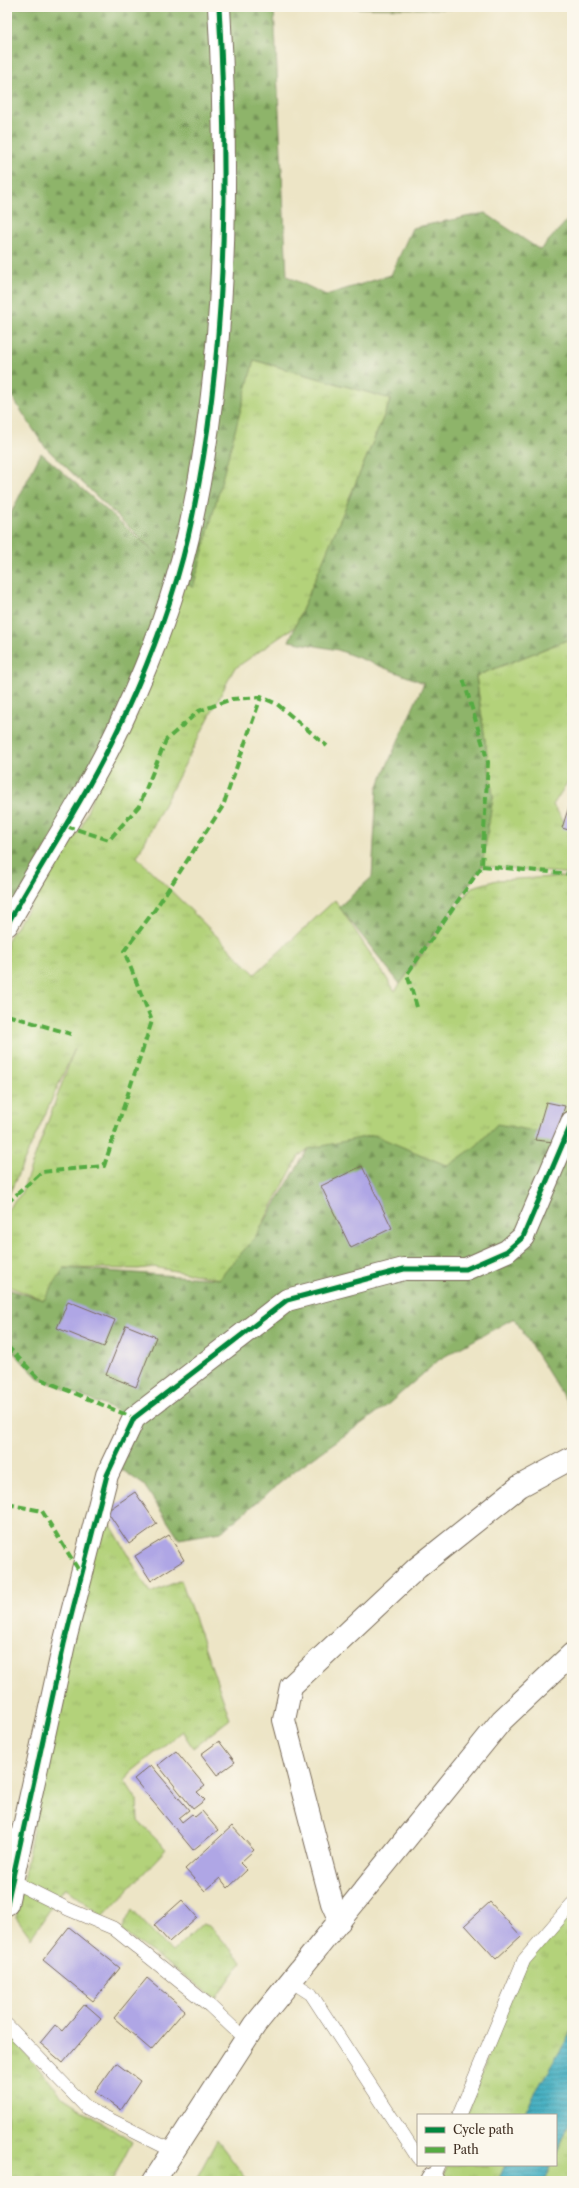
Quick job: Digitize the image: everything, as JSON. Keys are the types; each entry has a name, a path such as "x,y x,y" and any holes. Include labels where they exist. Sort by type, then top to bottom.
{"street":[{"path":"7,925 76,809 125,715 166,612 188,538 204,458 218,357 223,214 224,82 219,7"},
{"path":"7,1904 64,1644 107,1475 134,1418 287,1300 404,1269 466,1269 506,1251 523,1237 572,1122"},
{"path":"340,1921 331,1897 284,1720 291,1686 417,1568 520,1486 572,1458"},
{"path":"154,2181 246,2040 291,1981 502,1720 572,1654"}],"lane":[{"path":"12,1881 68,1909 113,1928 210,2006 246,2040"},
{"path":"458,2114 524,1960 572,1904"},
{"path":"291,1981 311,1994 417,2156"},
{"path":"7,2025 87,2108 173,2151"}],"green space":[{"path":"7,7 274,8 287,276 326,295 391,275 412,228 485,213 540,250 572,215 572,638 476,676 493,797 482,866 400,984 339,907 372,877 377,788 424,683 338,650 289,641 391,399 254,360 193,588 178,573 141,676 7,919 7,521 41,453 158,555 44,446 7,389"},
{"path":"272,7 452,7 452,9 274,8"},
{"path":"254,360 391,399 296,626 234,669 137,857 255,974 335,900 395,991 472,887 497,880 572,876 572,1117 448,1166 414,1152 308,1149 299,1156 256,1236 220,1279 153,1267 138,1269 64,1268 44,1300 7,1286 7,1210 21,1194 75,1048 7,1199 7,941 82,826"},
{"path":"572,638 572,775 553,805 572,833 572,874 482,866 493,797 476,676"},
{"path":"497,1124 572,1138 572,1410 514,1318 440,1359 385,1407 298,1468 221,1532 179,1539 144,1485 112,1463 125,1414 38,1378 7,1346 7,1289 44,1300 64,1268 219,1279 256,1236 308,1149 374,1135 448,1166 476,1146"},
{"path":"104,1513 150,1593 181,1580 230,1719 193,1748 182,1731 130,1773 125,1781 137,1800 138,1821 166,1849 103,1917 65,1887 31,1938 16,1917 70,1637"},
{"path":"572,1906 572,2181 441,2181 447,2166 557,2166 557,2114 466,2114 524,1960"},
{"path":"132,1910 172,1952 203,1923 209,1925 242,1962 216,1998 121,1931"},
{"path":"7,2039 15,2041 64,2098 132,2142 112,2181 7,2181"},
{"path":"217,2140 248,2181 195,2181"}],"water":[{"path":"572,2031 572,2116 557,2153 557,2114 525,2114 533,2096"},
{"path":"505,2166 552,2166 545,2181 498,2181"}],"building":[{"path":"572,797 572,831 562,828"},
{"path":"546,1102 565,1106 554,1142 535,1140"},
{"path":"362,1166 392,1228 351,1248 321,1186"},
{"path":"68,1301 115,1320 104,1347 57,1328"},
{"path":"126,1325 156,1337 136,1387 106,1375"},
{"path":"135,1492 157,1524 129,1544 107,1511"},
{"path":"169,1535 184,1560 151,1581 135,1556"},
{"path":"219,1741 235,1762 217,1775 201,1754"},
{"path":"176,1751 205,1786 197,1792 205,1800 193,1809 158,1765"},
{"path":"151,1765 189,1810 179,1818 182,1822 192,1814 195,1817 202,1811 218,1830 193,1850 134,1779"},
{"path":"232,1826 254,1850 240,1863 247,1870 228,1888 220,1878 205,1891 185,1869"},
{"path":"182,1900 197,1917 169,1942 154,1925"},
{"path":"490,1902 521,1936 496,1959 465,1925"},
{"path":"69,1927 120,1968 93,2001 43,1960"},
{"path":"147,1978 185,2010 151,2050 114,2018"},
{"path":"85,2004 101,2018 63,2063 40,2043 55,2025 62,2031"},
{"path":"116,2063 140,2081 121,2110 95,2092"}],"marked path":[{"path":"417,1007 407,974 482,866 488,762 463,678"},
{"path":"66,826 109,840 139,806 166,740 199,711 232,699 261,697 277,704 327,746"},
{"path":"7,1203 42,1172 104,1166 152,1021 124,951 154,911 223,806 261,697"},
{"path":"482,866 572,874"},
{"path":"7,1015 71,1034"},
{"path":"7,1346 38,1378 134,1418"},
{"path":"7,1504 42,1511 78,1569"}],"cycle path":[{"path":"7,925 83,795 125,714 144,671 169,605 188,537 201,472 211,406 218,340 222,273 224,139 219,7"},
{"path":"7,1904 64,1644 107,1475 134,1418 287,1300 404,1269 466,1269 507,1251 523,1237 572,1122"}]}
